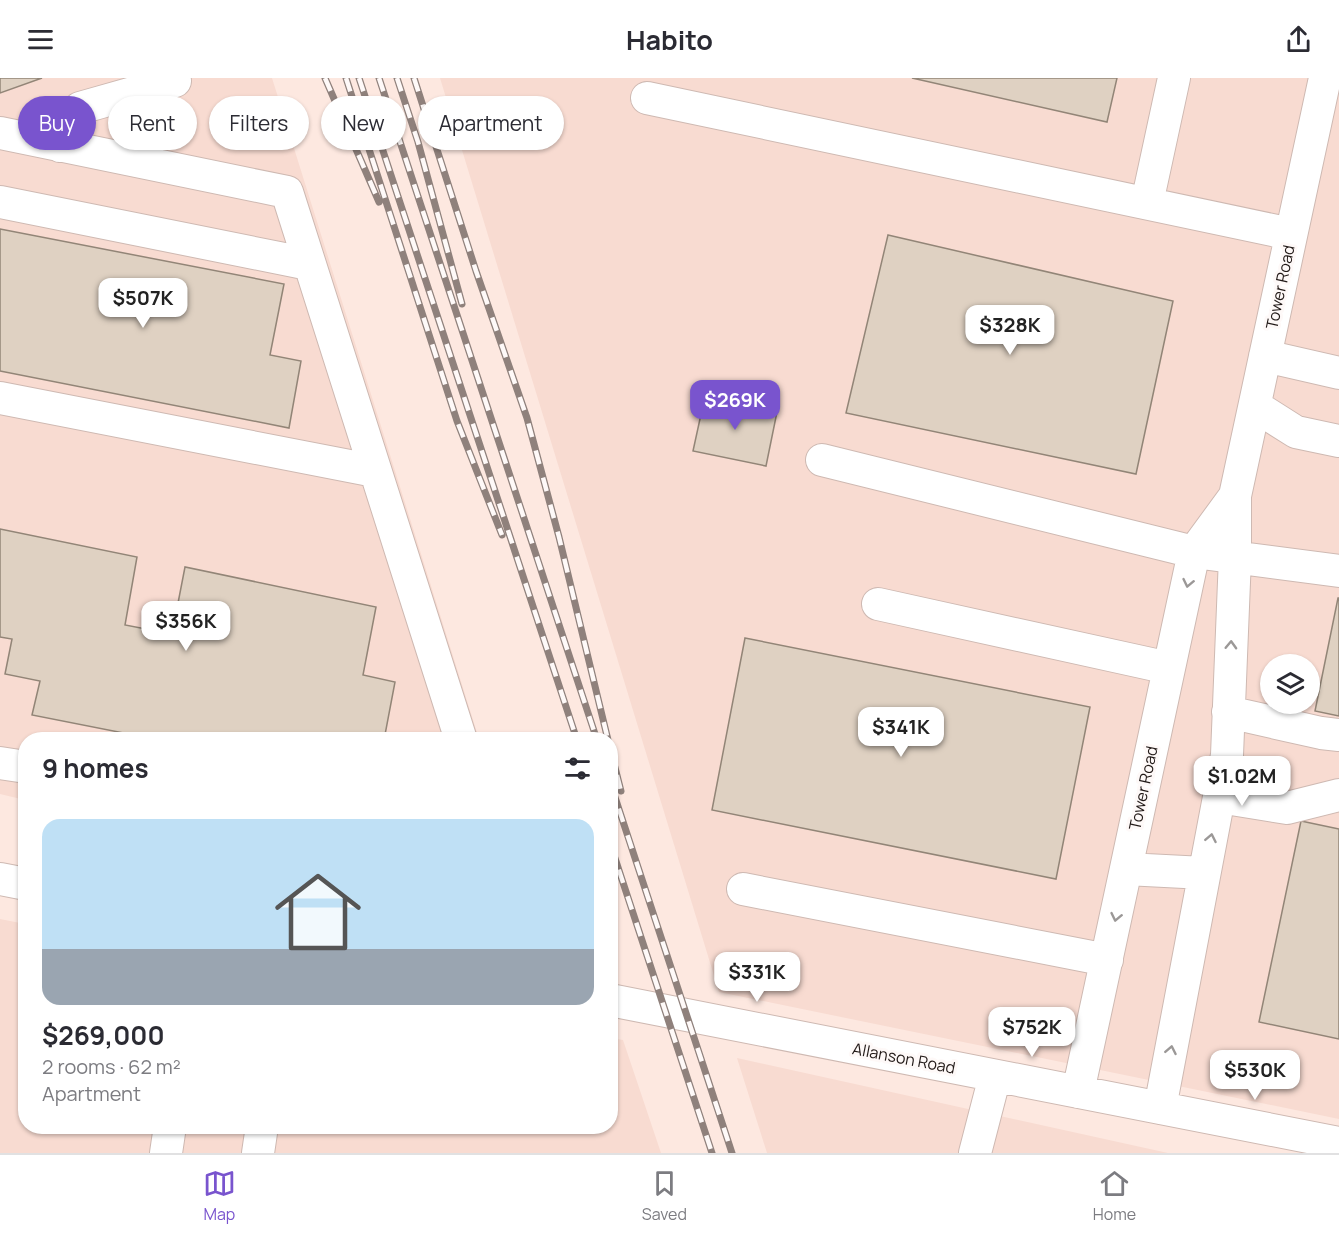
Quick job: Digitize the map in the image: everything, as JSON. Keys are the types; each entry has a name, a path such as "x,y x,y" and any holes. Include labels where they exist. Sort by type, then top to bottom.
{"street":[{"path":"1147,203 1174,78"},
{"path":"96,104 176,81"},
{"name":"Tower Road","path":"1160,1108 1227,755 1235,496 1291,234 1329,83"},
{"path":"647,98 1291,234"},
{"path":"0,133 18,137"},
{"path":"80,150 287,192 458,732"},
{"path":"0,202 309,264"},
{"path":"1265,356 1339,373"},
{"path":"0,398 375,471"},
{"path":"1255,406 1296,432 1339,441"},
{"path":"822,460 1194,552 1339,572"},
{"name":"Tower Road","path":"1078,1092 1194,552 1235,496"},
{"path":"878,604 1169,668"},
{"path":"1228,712 1339,735"},
{"path":"0,763 18,766"},
{"path":"1219,797 1287,808 1339,795"},
{"path":"1126,869 1204,873"},
{"path":"0,879 18,882"},
{"path":"743,889 1107,960"},
{"name":"Allanson Road","path":"618,1002 1339,1143"},
{"path":"975,1153 995,1076"},
{"path":"166,1153 169,1134"},
{"path":"258,1153 261,1134"}],"shaded area":[{"path":"0,78 272,78 278,96 209,96 209,150 295,150 477,732 18,732 18,798 0,794"},
{"path":"440,78 1339,78 1339,1119 719,992 462,150 564,150 564,96 445,96"},
{"path":"0,919 18,923 18,1134 618,1134 618,1039 623,1040 661,1153 0,1153"},
{"path":"737,1058 1168,1153 767,1153"}],"building":[{"path":"0,78 42,78 0,93"},
{"path":"912,78 1117,78 1107,122"},
{"path":"0,229 284,284 270,355 301,361 289,428 0,371"},
{"path":"888,235 1173,301 1136,474 846,413"},
{"path":"705,396 777,412 766,466 693,451"},
{"path":"0,529 137,557 125,625 172,634 185,567 376,607 363,675 395,682 386,732 118,732 32,715 40,681 5,674 12,639 0,637"},
{"path":"1339,598 1339,716 1320,712 1320,686"},
{"path":"745,638 1090,707 1056,879 712,810"},
{"path":"1301,821 1339,829 1339,1039 1259,1022"}],"railway":[{"path":"325,78 379,202"},
{"path":"346,78 457,421 502,535"},
{"path":"359,78 574,732"},
{"path":"379,78 594,732"},
{"path":"397,78 418,142 462,304"},
{"path":"414,78 476,271 527,418 559,537 606,732"},
{"path":"618,779 621,791"},
{"path":"618,806 732,1153"},
{"path":"618,867 712,1153"}]}
